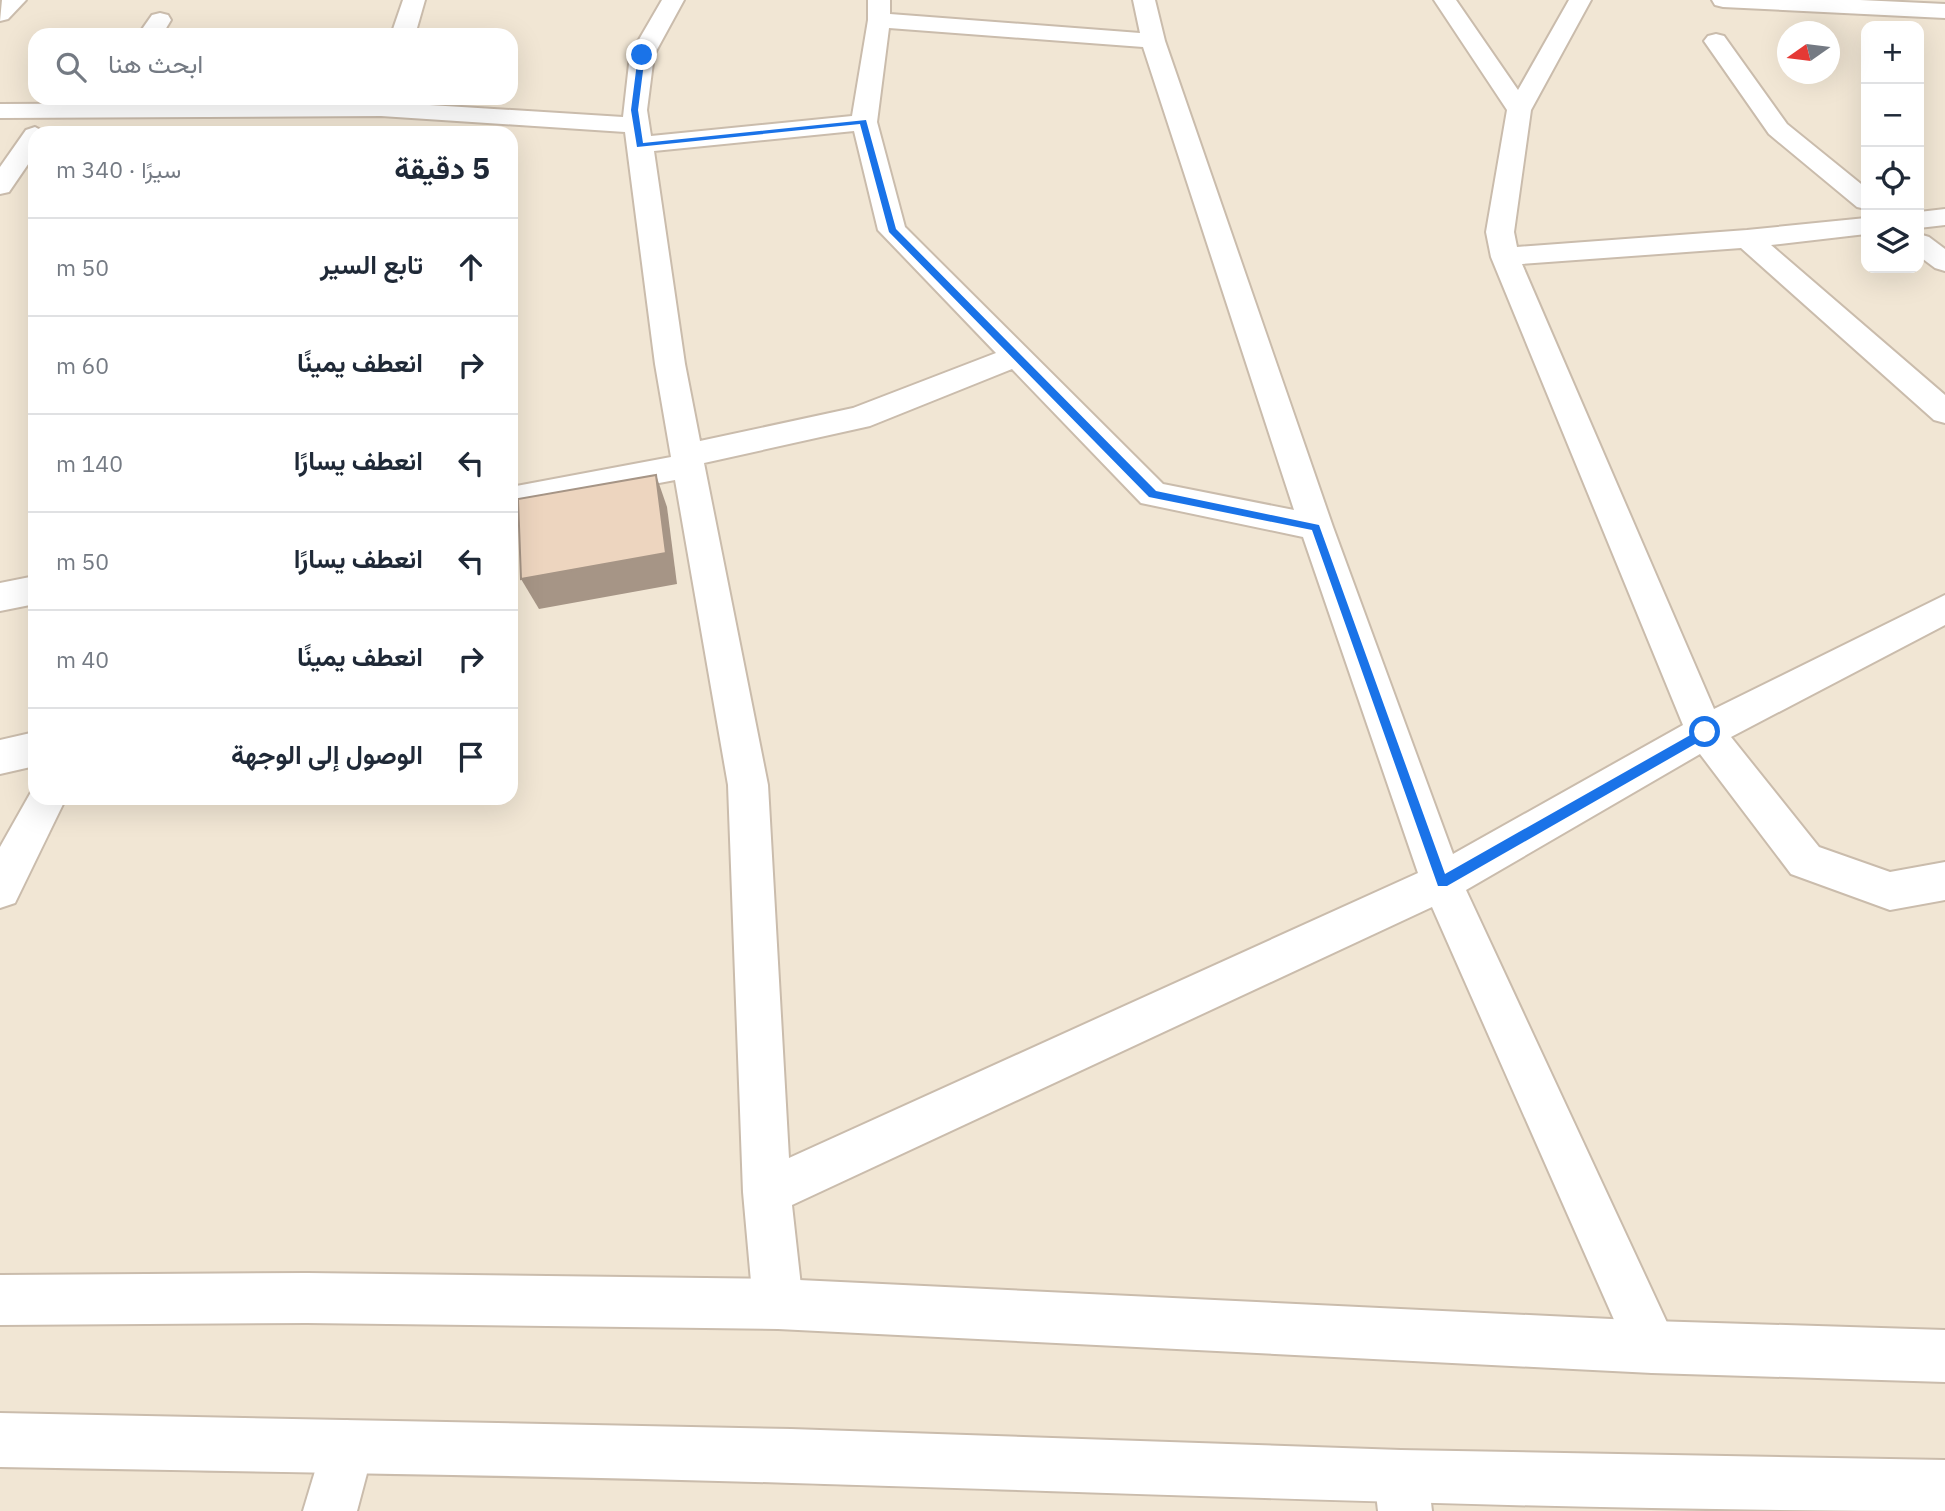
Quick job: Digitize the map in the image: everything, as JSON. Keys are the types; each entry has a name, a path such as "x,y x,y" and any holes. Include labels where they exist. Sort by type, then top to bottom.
{"street":[{"path":"0,14 15,0"},
{"path":"405,28 414,0"},
{"path":"673,0 642,55 635,110 670,364 748,785 767,1192 778,1304"},
{"path":"1144,0 1153,41 1316,527 1442,882 1652,1348"},
{"path":"1445,0 1519,110"},
{"path":"1580,0 1519,110 1500,232 1505,257 1705,732 1805,861 1891,891 1945,881"},
{"path":"1723,0 1945,11"},
{"path":"1153,41 879,10 863,122 892,230 1153,494 1316,527"},
{"path":"1716,41 1778,129 1861,197"},
{"path":"0,111 51,111 97,105"},
{"path":"372,126 383,105"},
{"path":"391,105 638,135 863,122"},
{"path":"41,126 51,111"},
{"path":"0,186 28,146"},
{"path":"1924,219 1945,217"},
{"path":"1505,257 1747,239 1861,227"},
{"path":"1747,239 1945,412"},
{"path":"1924,247 1945,262"},
{"path":"518,497 859,418 1016,356"},
{"path":"0,597 28,591"},
{"path":"767,1192 1442,882 1705,732 1945,610"},
{"path":"0,757 28,751"},
{"path":"0,889 42,805"},
{"path":"0,1300 307,1298 778,1304 1652,1348 1945,1356"},
{"path":"0,1440 805,1457 1403,1494 1945,1487"},
{"path":"330,1511 347,1447"}],"shaded area":[{"path":"0,0 1945,0 1945,1511 0,1511"}],"building":[{"path":"656,475 666,553 521,579 518,499"}],"route":[{"path":"642,55 635,110 640,145 863,122 892,230 1153,494 1316,527 1442,882 1705,732"}]}
